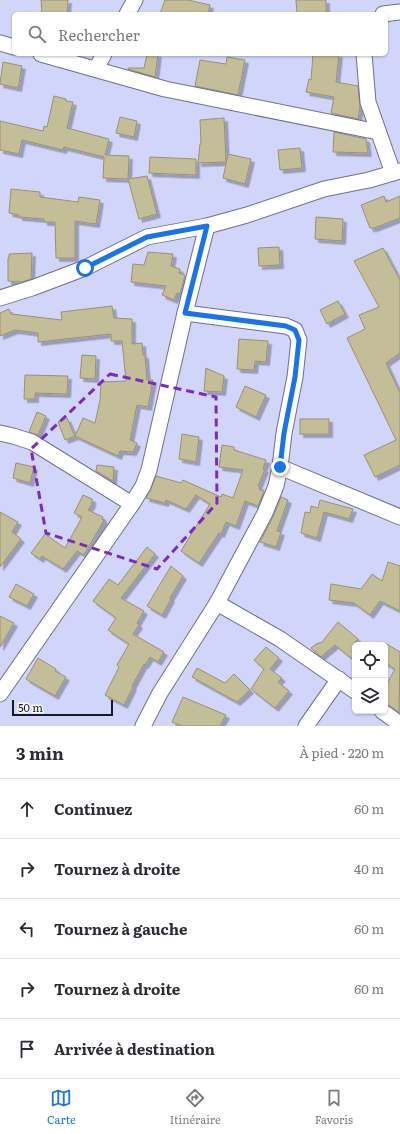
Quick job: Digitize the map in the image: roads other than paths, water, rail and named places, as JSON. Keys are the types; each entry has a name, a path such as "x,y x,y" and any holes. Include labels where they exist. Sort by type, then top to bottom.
{"street":[{"path":"128,12 135,0"},
{"path":"388,13 400,12"},
{"path":"0,43 12,46"},
{"path":"48,56 165,89 378,132"},
{"path":"96,69 103,56"},
{"path":"0,298 32,288 85,268 147,237 207,226 247,215 324,189 369,180 396,172 378,132 368,102 364,56"},
{"path":"0,694 143,486 149,470 185,313 207,226"},
{"path":"142,726 160,693 217,603 265,513 276,486 284,433 295,377 299,340 295,330 286,326 185,313"},
{"path":"0,433 32,442 132,504"},
{"path":"280,467 400,517"},
{"path":"217,603 280,639 352,689"},
{"path":"306,726 339,679"},
{"path":"386,714 400,724"}]}
